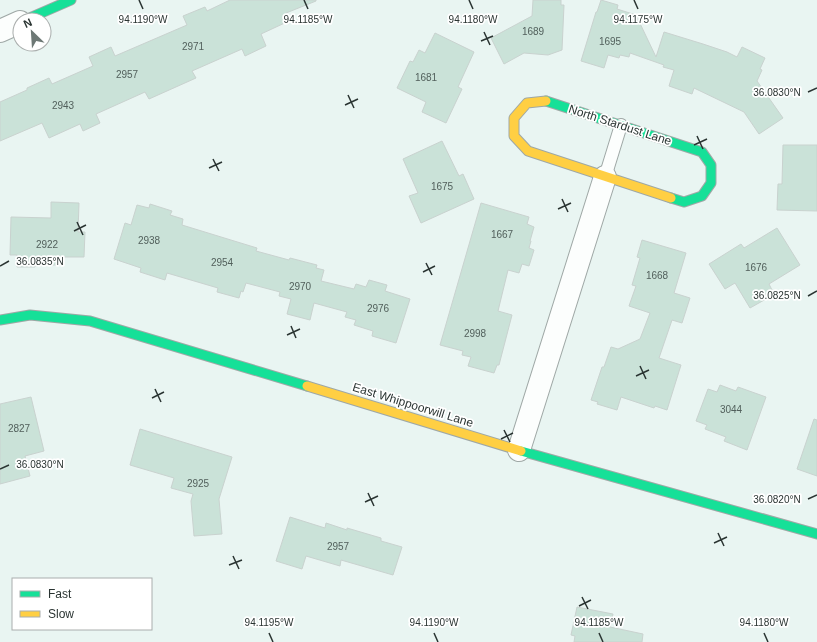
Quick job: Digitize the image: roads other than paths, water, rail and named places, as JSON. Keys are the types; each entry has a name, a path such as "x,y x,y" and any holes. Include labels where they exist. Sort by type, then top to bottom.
{"street":[{"path":"43,12 71,0"},
{"path":"0,31 12,26"},
{"name":"North Stardust Lane","path":"546,101 621,125 702,152 711,165 711,183 702,196 684,202 528,151 514,136 514,118 527,103 546,101"},
{"path":"519,450 605,176"},
{"name":"East Whippoorwill Lane","path":"0,320 30,315 90,321 519,450 817,534"}],"lane":[{"path":"605,176 621,125"}]}
